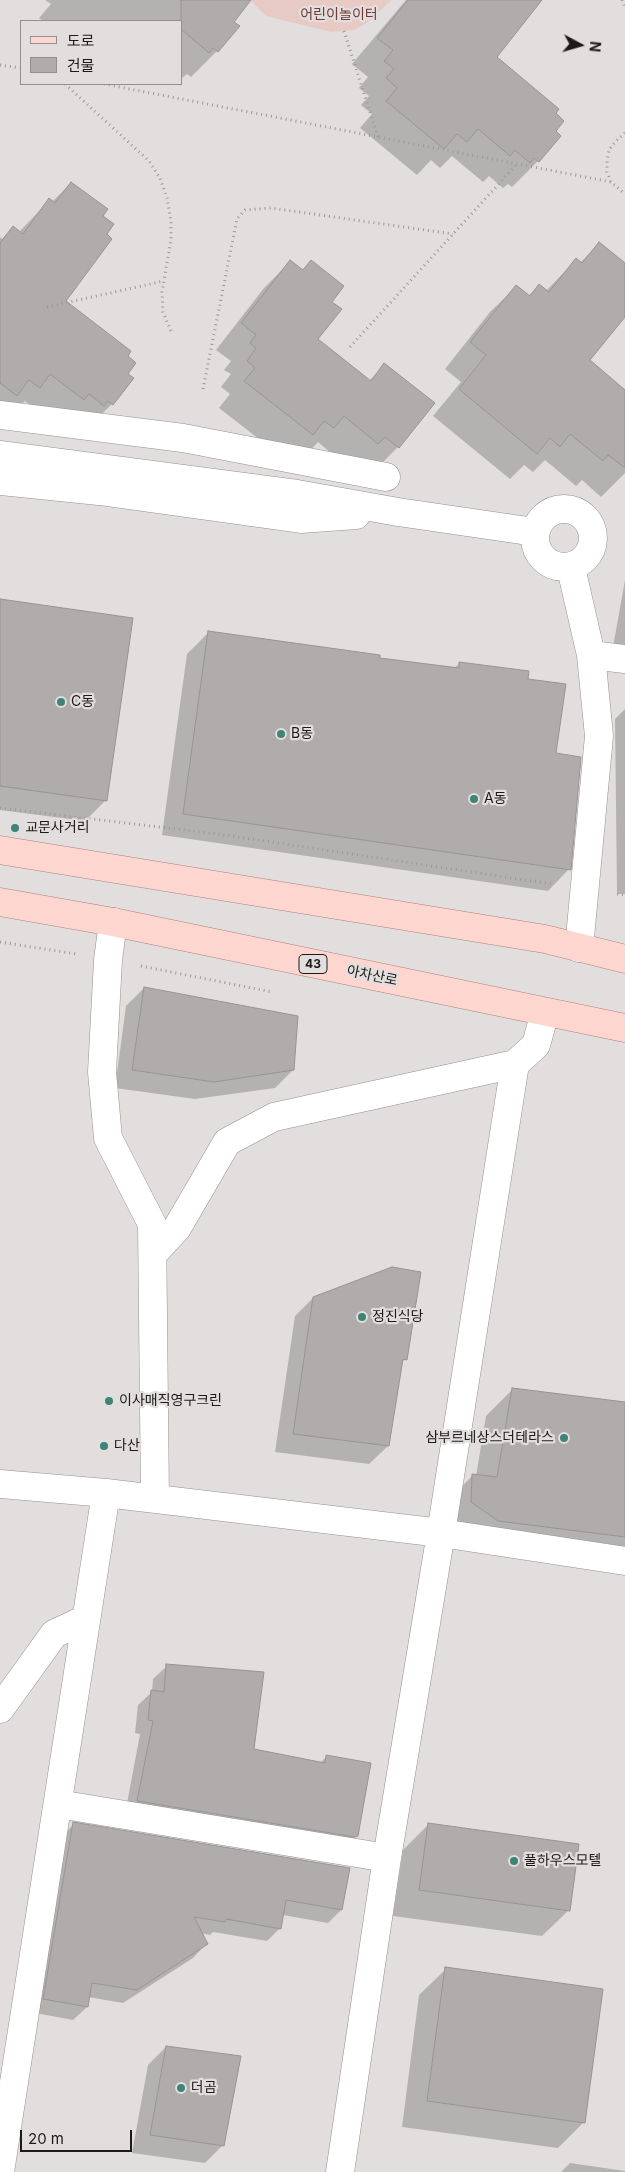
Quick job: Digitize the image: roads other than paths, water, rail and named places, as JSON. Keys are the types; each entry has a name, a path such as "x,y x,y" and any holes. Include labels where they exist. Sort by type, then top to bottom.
{"main road":[{"path":"0,850 535,937 625,959"},
{"name":"아차산로","path":"0,902 113,922 625,1028"}],"street":[{"path":"0,415 183,438 386,477"},
{"path":"0,455 297,494 398,512 535,532"},
{"path":"0,481 99,491 301,519 398,512"},
{"path":"562,509 571,510 587,520 592,528 594,538 592,548 580,564 571,568 551,565 543,559 537,551 535,541 538,523 545,516 562,509"},
{"path":"571,568 591,655 599,736 579,948"},
{"path":"591,655 625,659"},
{"path":"113,922 108,960 102,1072 108,1138 152,1224 155,1499"},
{"path":"153,1254 177,1228 227,1142 274,1118 516,1064 536,1045 545,1012"},
{"path":"340,2172 387,1858 516,1064"},
{"path":"0,1484 106,1493 441,1533 625,1561"},
{"path":"0,2172 106,1493"},
{"path":"0,1709 54,1634 86,1619"},
{"path":"58,1804 387,1858"}],"place":[{"name":"C동","path":"61,702"},
{"name":"B동","path":"281,734"},
{"name":"A동","path":"474,799"},
{"name":"교문사거리","path":"15,828"},
{"name":"정진식당","path":"362,1317"},
{"name":"이사매직영구크린","path":"109,1401"},
{"name":"삼부르네상스더테라스","path":"564,1438"},
{"name":"다산","path":"104,1446"},
{"name":"풀하우스모텔","path":"514,1861"},
{"name":"더곰","path":"181,2088"}],"park label":[{"name":"어린이놀이터","path":"339,15"}]}
